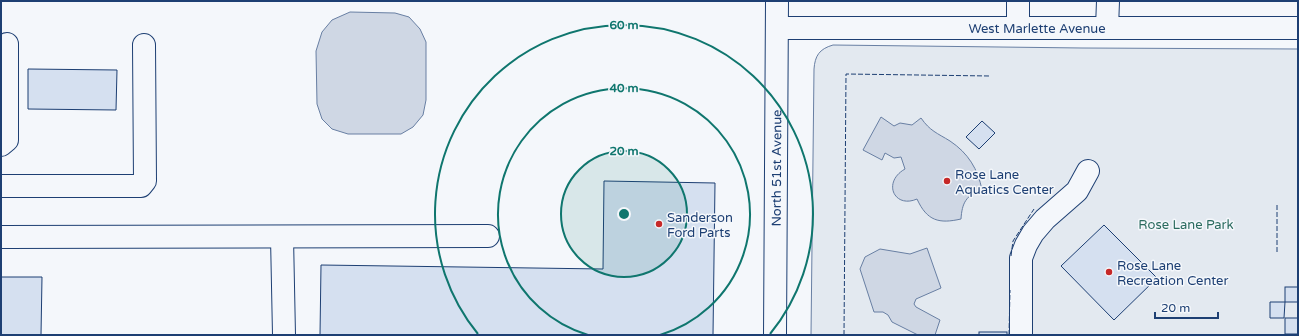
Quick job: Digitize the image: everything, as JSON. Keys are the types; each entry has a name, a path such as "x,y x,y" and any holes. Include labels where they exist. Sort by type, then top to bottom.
{"street":[{"name":"North 51st Avenue","path":"775,335 777,1"},
{"path":"1018,1 1018,28"},
{"path":"1107,28 1108,1"},
{"name":"West Marlette Avenue","path":"776,28 1298,28"},
{"path":"1,145 7,140 7,44"},
{"path":"1,186 141,186 146,181 144,45"},
{"path":"1021,335 1021,258 1026,245 1032,233 1045,219 1077,191 1088,171"},
{"path":"1,237 282,238 488,236"},
{"path":"282,238 284,335"}],"green space":[{"name":"Rose Lane Park","path":"833,45 1298,49 1298,335 811,335 814,69 815,60 821,51"}],"shaded area":[{"path":"350,12 395,13 409,17 420,29 426,42 426,100 423,115 413,127 401,134 348,134 332,129 322,119 317,104 316,51 322,32 332,20"},
{"path":"881,117 894,126 900,123 912,125 921,118 937,134 950,141 967,156 975,168 982,190 972,194 966,200 962,208 961,219 940,221 934,219 925,212 917,199 909,201 902,200 897,197 894,193 894,181 898,174 905,169 901,157 894,158 885,153 882,160 863,150"},
{"path":"927,248 941,288 916,299 914,304 916,307 940,320 935,335 918,335 892,322 888,315 883,312 874,312 860,269 865,257 880,249 910,254"}],"building":[{"path":"28,69 117,70 116,110 28,109"},
{"path":"982,121 995,133 979,149 966,137"},
{"name":"Sanderson Ford Parts","path":"604,181 715,183 713,335 320,335 321,265 603,269"},
{"name":"Rose Lane Recreation Center","path":"1104,225 1157,278 1114,320 1061,266"},
{"path":"1,277 42,277 41,335 1,335"},
{"path":"1285,287 1298,287 1298,302 1285,302"},
{"path":"1270,302 1285,302 1284,318 1270,318"},
{"path":"1285,318 1298,318 1298,334 1285,334"},
{"path":"979,332 1007,332 1007,335 979,335"}],"fence":[{"path":"844,335 846,74 990,76"},
{"path":"1277,205 1277,254"},
{"path":"1011,256 1013,241 1034,209"},
{"path":"1009,335 1010,290"}],"place":[{"name":"Rose Lane Aquatics Center","path":"947,181"},
{"name":"Sanderson Ford Parts","path":"659,224"},
{"name":"Rose Lane Recreation Center","path":"1109,272"}]}
